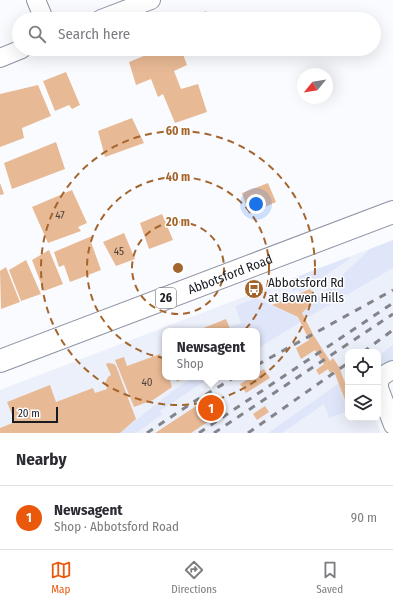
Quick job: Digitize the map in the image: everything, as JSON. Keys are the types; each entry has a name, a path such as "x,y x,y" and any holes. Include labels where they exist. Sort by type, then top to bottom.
{"highway":[{"name":"Abbotsford Road","path":"0,361 393,212"}],"street":[{"path":"36,0 41,12"},
{"path":"119,12 151,0"},
{"path":"0,58 12,53"},
{"path":"386,375 379,388 393,425"}],"shaded area":[{"path":"393,240 393,361 381,366 381,349 345,349 345,421 376,421 381,433 0,433 0,390 162,328 162,380 260,380 260,328 162,328"},
{"path":"393,240 393,268 260,347 260,328 230,328 241,323 235,306 256,298 298,317 303,315 302,313 370,249"},
{"path":"349,257 351,258 300,293 298,289 293,291 289,280"},
{"path":"393,345 393,361 381,366 381,354"},
{"path":"345,379 345,389 341,392 345,403 345,412 329,418 324,404 282,433 268,433"},
{"path":"190,380 206,380 160,411 163,414 136,433 120,433 174,390"}],"building":[{"path":"144,56 184,56 187,65 174,71 181,89 198,84 207,112 175,123 163,94 158,97 151,79 136,85 129,62"},
{"path":"66,72 80,105 72,109 69,105 55,111 43,81"},
{"path":"38,85 51,116 22,128 24,138 0,147 0,94"},
{"path":"132,118 144,143 105,157 98,131"},
{"path":"56,142 65,169 12,189 4,163"},
{"path":"0,183 4,194 0,195"},
{"path":"268,183 276,202 249,214 242,193"},
{"path":"72,190 87,223 78,227 81,231 48,243 32,207"},
{"path":"162,214 173,240 149,249 140,223"},
{"path":"124,233 135,259 116,266 103,242"},
{"path":"92,236 91,242 101,270 70,282 64,265 59,267 54,252"},
{"path":"49,250 63,284 44,291 32,260"},
{"path":"26,260 41,294 21,301 9,270"},
{"path":"6,267 20,302 1,309 0,271"},
{"path":"310,289 317,298 302,313 314,336 330,361 333,358 339,367 345,383 345,400 334,371 330,373 328,369 319,375 316,370 324,364 315,350 301,359 296,348 309,340 298,317 272,305"},
{"path":"226,319 230,328 204,328"},
{"path":"160,354 162,359 162,380 170,380 172,387 153,400 134,407 115,360 124,357 127,366"},
{"path":"108,363 116,366 136,419 120,433 0,433 0,428 15,422 7,402 50,385 56,402 93,388 95,393 107,389 105,383 111,375 106,364"},
{"path":"264,369 270,378 246,393 240,384 247,380 260,380 260,371"},
{"path":"210,397 221,413 191,433 155,433"},
{"path":"265,406 269,412 257,420 253,414"}],"railway":[{"path":"260,363 393,290"},
{"path":"199,433 393,303"},
{"path":"214,433 393,314"},
{"path":"367,349 393,330"},
{"path":"248,433 345,365"},
{"path":"147,433 230,380"}],"place":[{"name":"Abbotsford Rd at Bowen Hills","path":"254,289"},
{"name":"Newsagent","path":"211,408"}]}
